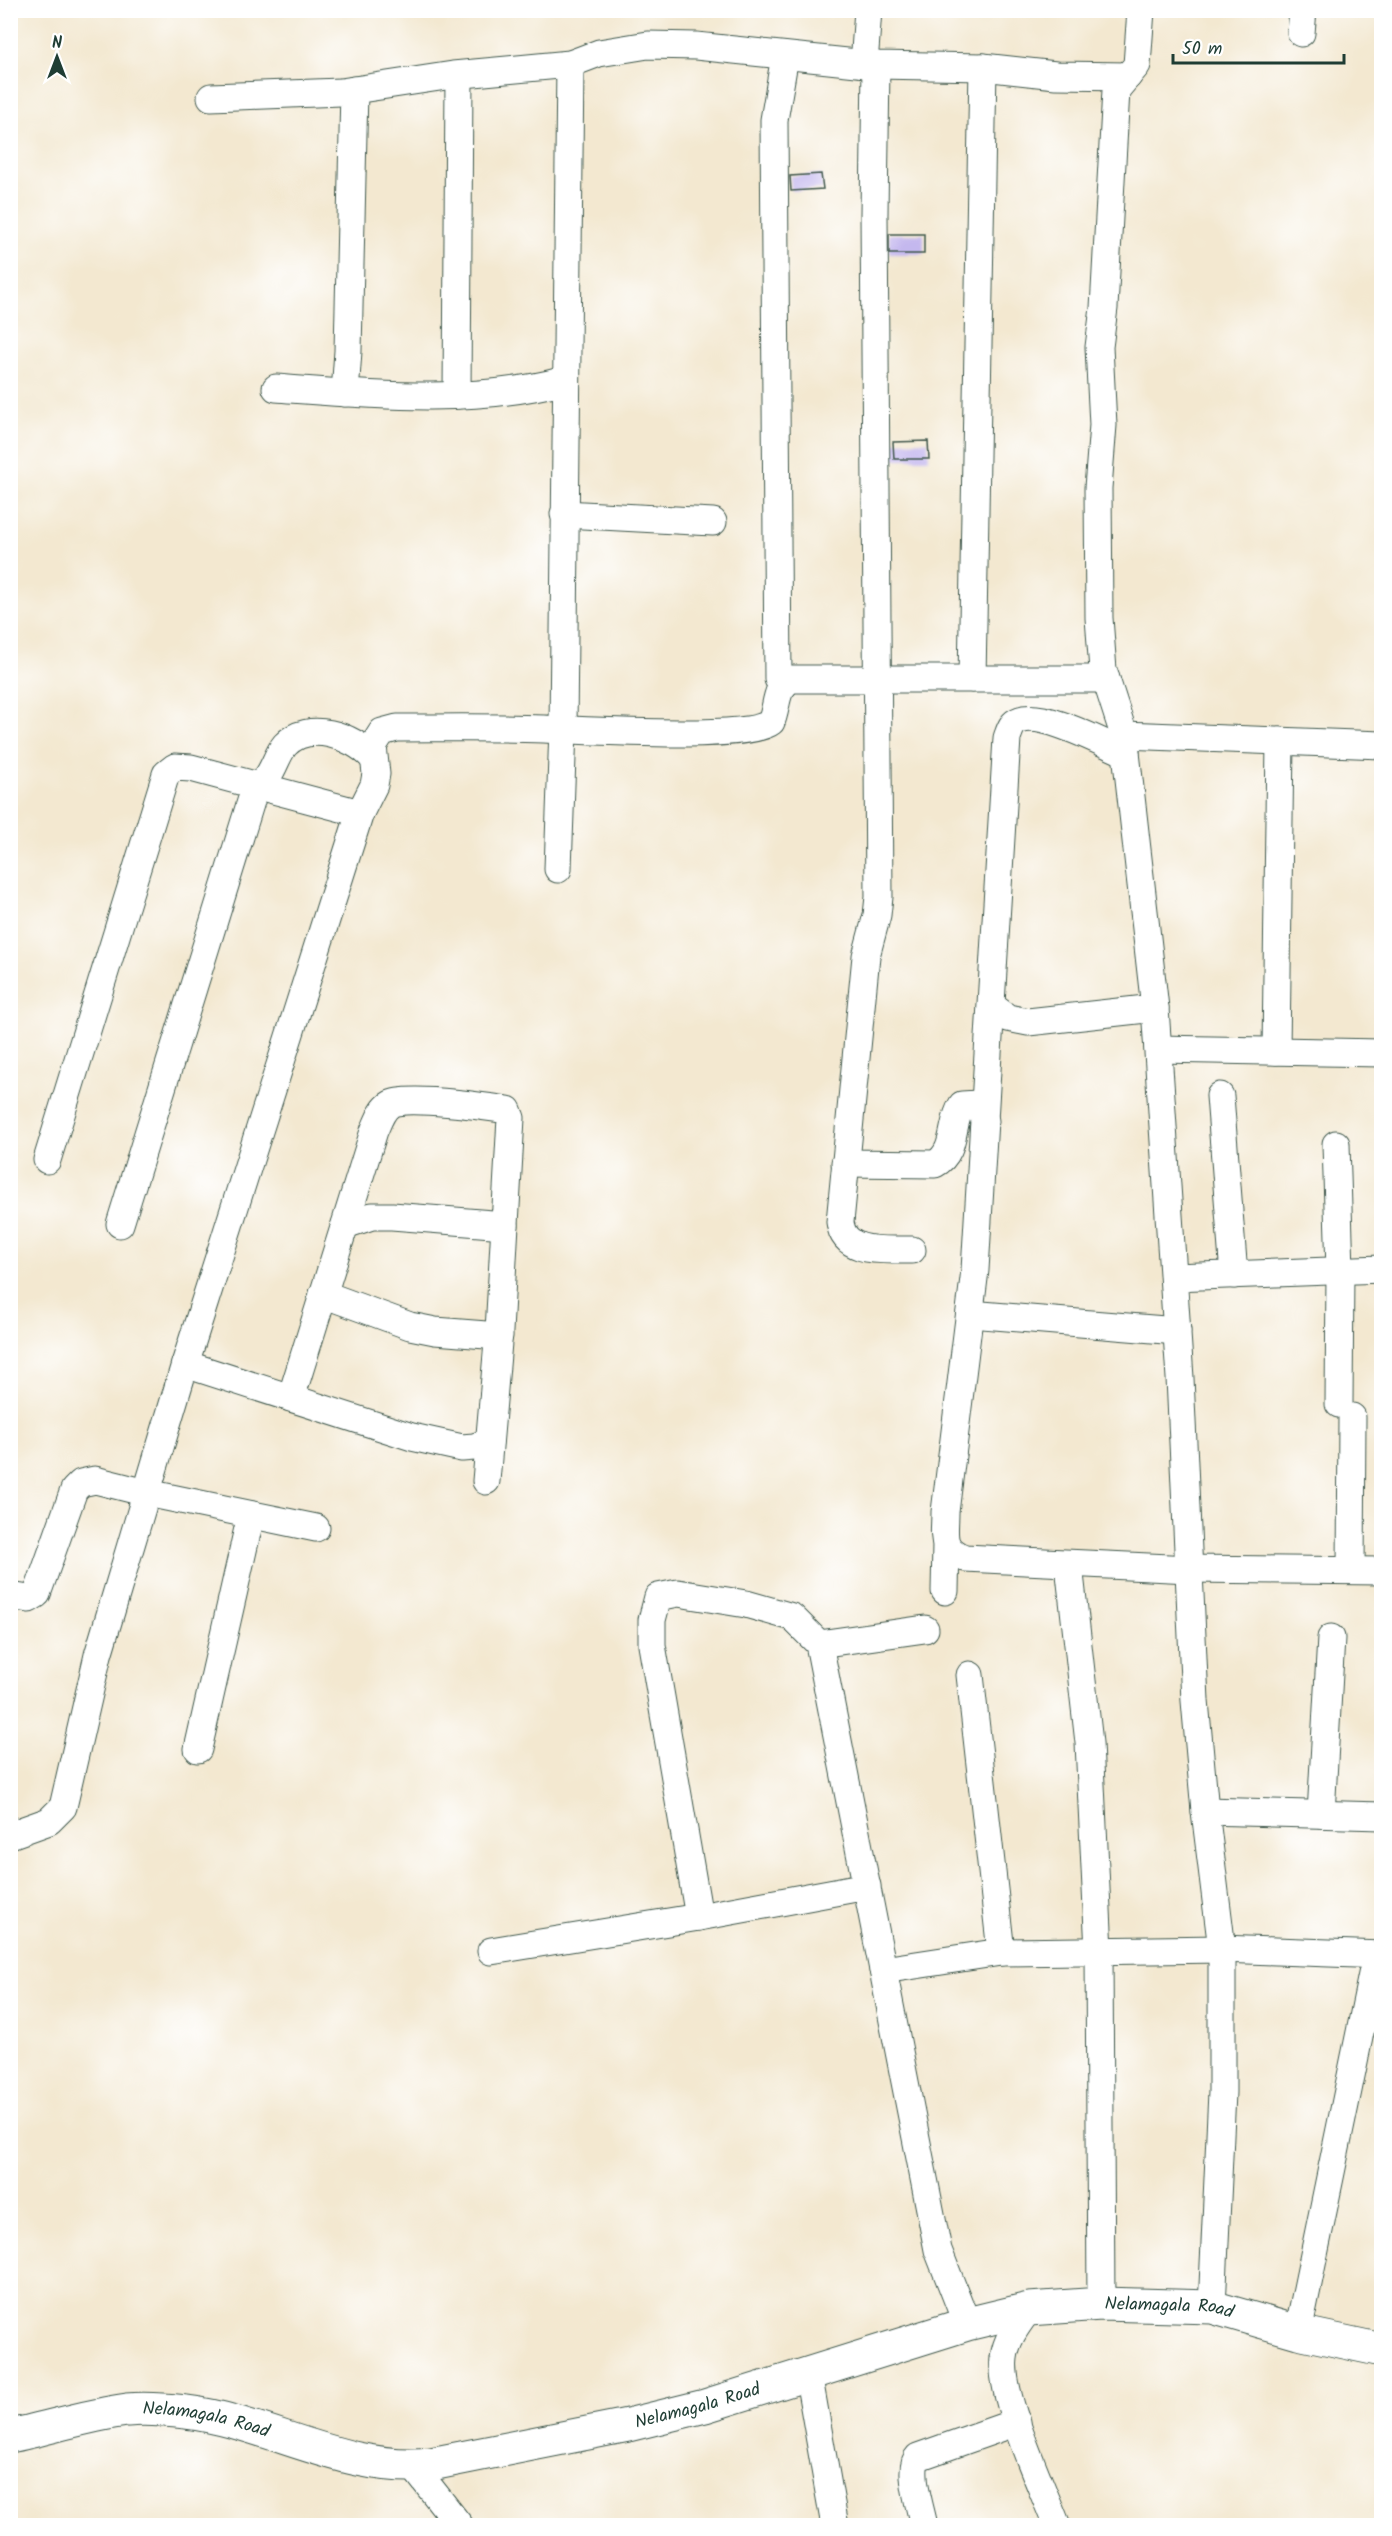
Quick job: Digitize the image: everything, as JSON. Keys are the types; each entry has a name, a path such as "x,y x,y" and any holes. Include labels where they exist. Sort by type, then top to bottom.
{"street":[{"path":"868,10 874,238 878,906 866,956 840,1222 845,1239 858,1247 912,1250"},
{"path":"1141,10 1137,65 1116,90 1104,308 1099,347 1103,425 1098,488 1099,618 1103,670 1125,744 1155,1008 1174,1277 1195,1701 1205,1810 1222,1949 1222,2092 1212,2307"},
{"path":"211,97 354,90 459,75 570,64 599,53 648,45 696,46 870,65 983,67 1056,75 1128,76"},
{"path":"784,685 778,679 774,120 785,56"},
{"path":"558,869 563,729 570,64"},
{"path":"972,679 983,67"},
{"path":"457,395 459,75"},
{"path":"345,393 354,90"},
{"path":"276,388 345,393 500,394 532,389 565,380"},
{"path":"564,514 713,522"},
{"path":"10,1835 49,1821 63,1807 98,1655 185,1364 360,813 374,785 373,746 382,732 397,728 563,729 674,733 756,729 771,722 779,692 792,679 1106,679"},
{"path":"945,1591 945,1512 975,1270 1007,738 1012,725 1026,718 1052,722 1125,744 1280,741 1382,745"},
{"path":"120,1224 256,785 266,780 287,743 306,734 324,734 352,740 372,757"},
{"path":"1276,1051 1280,741"},
{"path":"47,1160 166,774 175,767 183,767 360,813"},
{"path":"992,1006 1008,1018 1028,1022 1155,1008"},
{"path":"1158,1049 1382,1053"},
{"path":"1220,1096 1234,1275"},
{"path":"291,1398 378,1120 391,1104 398,1101 510,1112 499,1336 486,1480"},
{"path":"845,1163 935,1164 946,1156 955,1120 962,1105 978,1104 985,1121"},
{"path":"1336,1144 1351,1570"},
{"path":"345,1226 372,1216 392,1216 505,1226"},
{"path":"1174,1277 1382,1269"},
{"path":"323,1294 410,1326 435,1331 499,1336"},
{"path":"970,1314 1177,1331"},
{"path":"185,1364 445,1445 474,1447 489,1442"},
{"path":"10,1596 29,1599 37,1594 74,1490 81,1483 95,1480 316,1528"},
{"path":"198,1749 251,1515"},
{"path":"946,1544 953,1554 965,1558 1069,1565 1382,1571"},
{"path":"1069,1565 1089,1743 1099,1951 1101,2304"},
{"path":"699,1917 652,1645 652,1620 658,1598 678,1593 746,1604 792,1617 819,1644 938,2250 967,2324"},
{"path":"819,1644 925,1629"},
{"path":"1321,1814 1331,1638"},
{"path":"969,1675 1001,1952"},
{"path":"1205,1810 1382,1816"},
{"path":"491,1951 699,1917 867,1886"},
{"path":"883,1970 1001,1952 1222,1949 1379,1955 1298,2332"},
{"name":"Nelamagala Road","path":"10,2436 127,2410 187,2412 233,2421 333,2453 378,2463 413,2466 628,2425 705,2406 967,2324 1029,2309 1101,2304 1212,2307 1298,2332 1382,2350"},
{"path":"1029,2309 1008,2340 1004,2356 1003,2377 1017,2422 1057,2526"},
{"path":"808,2373 835,2526"},
{"path":"924,2526 913,2470 915,2460 1017,2422"},
{"path":"413,2466 460,2526"}],"building":[{"path":"821,174 823,189 791,191 790,176"},
{"path":"889,234 924,234 924,254 889,254"},
{"path":"928,441 929,459 894,459 893,442"}]}
